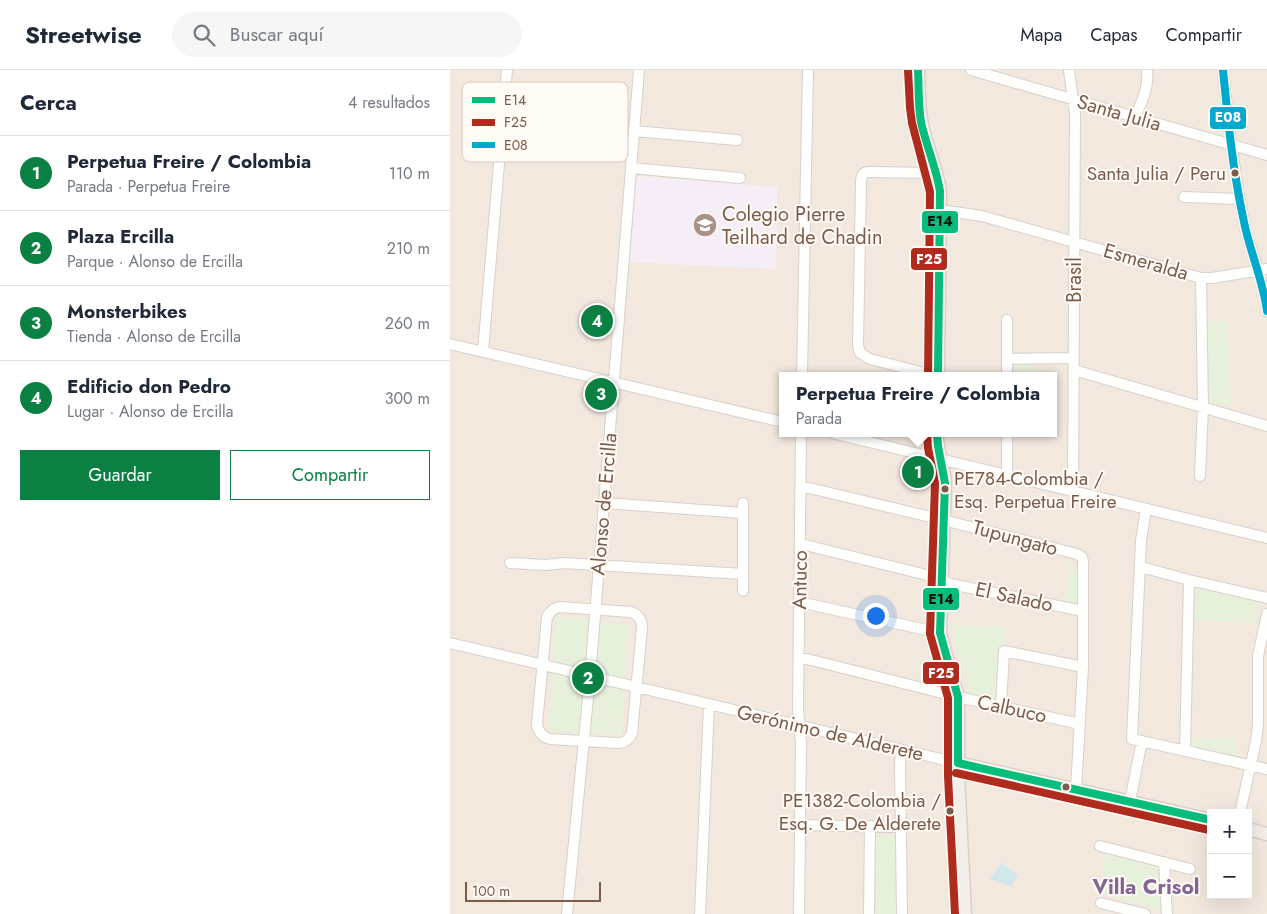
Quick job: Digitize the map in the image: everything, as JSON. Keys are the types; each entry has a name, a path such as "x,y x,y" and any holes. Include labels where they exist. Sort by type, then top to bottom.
{"main road":[{"path":"918,70 921,122 937,173 940,191 937,372"},
{"path":"937,437 944,477 940,632 958,697 958,763 965,914"},
{"name":"Gerónimo de Alderete","path":"958,763 1207,819"},
{"path":"1252,830 1267,834"}],"street":[{"name":"Alonso de Ercilla","path":"568,914 590,677 639,70"},
{"path":"802,372 808,70"},
{"name":"Santa Julia","path":"971,70 1267,155"},
{"name":"Brasil","path":"1069,70 1075,115 1073,491"},
{"path":"1135,117 1146,90 1147,70"},
{"path":"1223,70 1240,199 1247,236 1263,270 1267,311"},
{"path":"634,131 737,140"},
{"path":"483,351 499,162"},
{"path":"631,168 740,178"},
{"path":"921,372 870,359 859,350 861,183 864,173 869,172 937,173"},
{"path":"1184,197 1240,199"},
{"name":"Esmeralda","path":"940,210 982,216 1201,278 1263,270"},
{"path":"1200,476 1202,407 1201,278"},
{"path":"1007,320 1007,372"},
{"path":"450,344 779,421"},
{"path":"1007,358 1074,358"},
{"path":"1074,370 1267,426"},
{"name":"Antuco","path":"800,914 800,726 798,709 801,437"},
{"path":"849,437 1267,538"},
{"path":"1007,437 1007,475"},
{"name":"Tupungato","path":"801,486 1077,554 1082,557 1083,562 1082,611"},
{"path":"604,503 743,508 743,591"},
{"path":"1130,802 1137,740 1141,541 1146,509"},
{"name":"El Salado","path":"801,544 931,576 951,584 1082,611"},
{"path":"510,563 546,565 564,563 743,574"},
{"path":"1140,567 1267,598"},
{"path":"1185,751 1189,580"},
{"path":"799,602 940,632"},
{"path":"560,608 595,609 631,612 636,614 641,620 642,628 632,733 629,739 622,743 550,739 539,731 537,724 547,617 551,611 560,608"},
{"path":"1076,789 1082,666 1082,611"},
{"path":"1241,809 1256,740 1258,725 1258,656 1267,614"},
{"name":"Gerónimo de Alderete","path":"450,643 958,763"},
{"path":"1001,706 1004,652 1082,666"},
{"name":"Calbuco","path":"799,657 958,697 1080,724"},
{"path":"700,914 709,705"},
{"path":"1137,740 1267,769"},
{"path":"901,750 902,914"},
{"path":"800,825 901,827"},
{"path":"869,914 870,826"},
{"path":"1100,846 1190,869"},
{"path":"1164,862 1167,914"},
{"path":"1101,903 1145,914"}],"shaded area":[{"path":"450,70 1267,70 1267,914 450,914"},
{"name":"Colegio Pierre Teilhard de Chadin","path":"637,176 777,187 776,269 630,262"}],"green space":[{"path":"1219,95 1224,133 1207,129"},
{"path":"1205,321 1227,322 1231,406 1206,401"},
{"path":"1012,363 1036,363 1036,372 1012,372"},
{"path":"1068,562 1080,573 1080,604 1066,603"},
{"path":"1194,588 1260,600 1255,623 1192,619"},
{"path":"555,616 628,625 622,735 549,731"},
{"path":"952,625 1005,627 1005,648 998,702 970,695 957,652"},
{"path":"1191,738 1236,738 1235,757 1190,748"},
{"path":"895,835 898,914 874,914 875,836"},
{"path":"1104,852 1158,865 1160,911 1103,894"}],"water":[{"path":"1001,863 1018,875 1011,886 990,879"}],"transit line":[{"name":"F25","path":"908,70 912,123 930,192 928,372"},
{"name":"E14","path":"918,70 921,122 940,191 938,372"},
{"name":"E08","path":"1223,70 1231,146 1240,203 1263,288 1267,311"},
{"name":"F25","path":"927,437 935,483 930,634 948,698 948,776 955,914"},
{"name":"E14","path":"937,437 945,483 940,633 958,697 958,763"},
{"name":"E14","path":"958,763 1207,819"},
{"name":"F25","path":"956,773 1207,830"}],"place":[{"name":"Santa Julia / Peru","path":"1235,173"},
{"name":"Colegio Pierre Teilhard de Chadin","path":"705,225"},
{"name":"Edificio don Pedro","path":"597,321"},
{"name":"Monsterbikes","path":"601,394"},
{"name":"Perpetua Freire / Colombia","path":"918,472"},
{"name":"PE784-Colombia / Esq. Perpetua Freire","path":"945,489"},
{"name":"Plaza Ercilla","path":"588,678"},
{"name":"PE1382-Colombia / Esq. G. De Alderete","path":"950,811"}],"district":[{"name":"Villa Crisol","path":"1146,887"}]}
